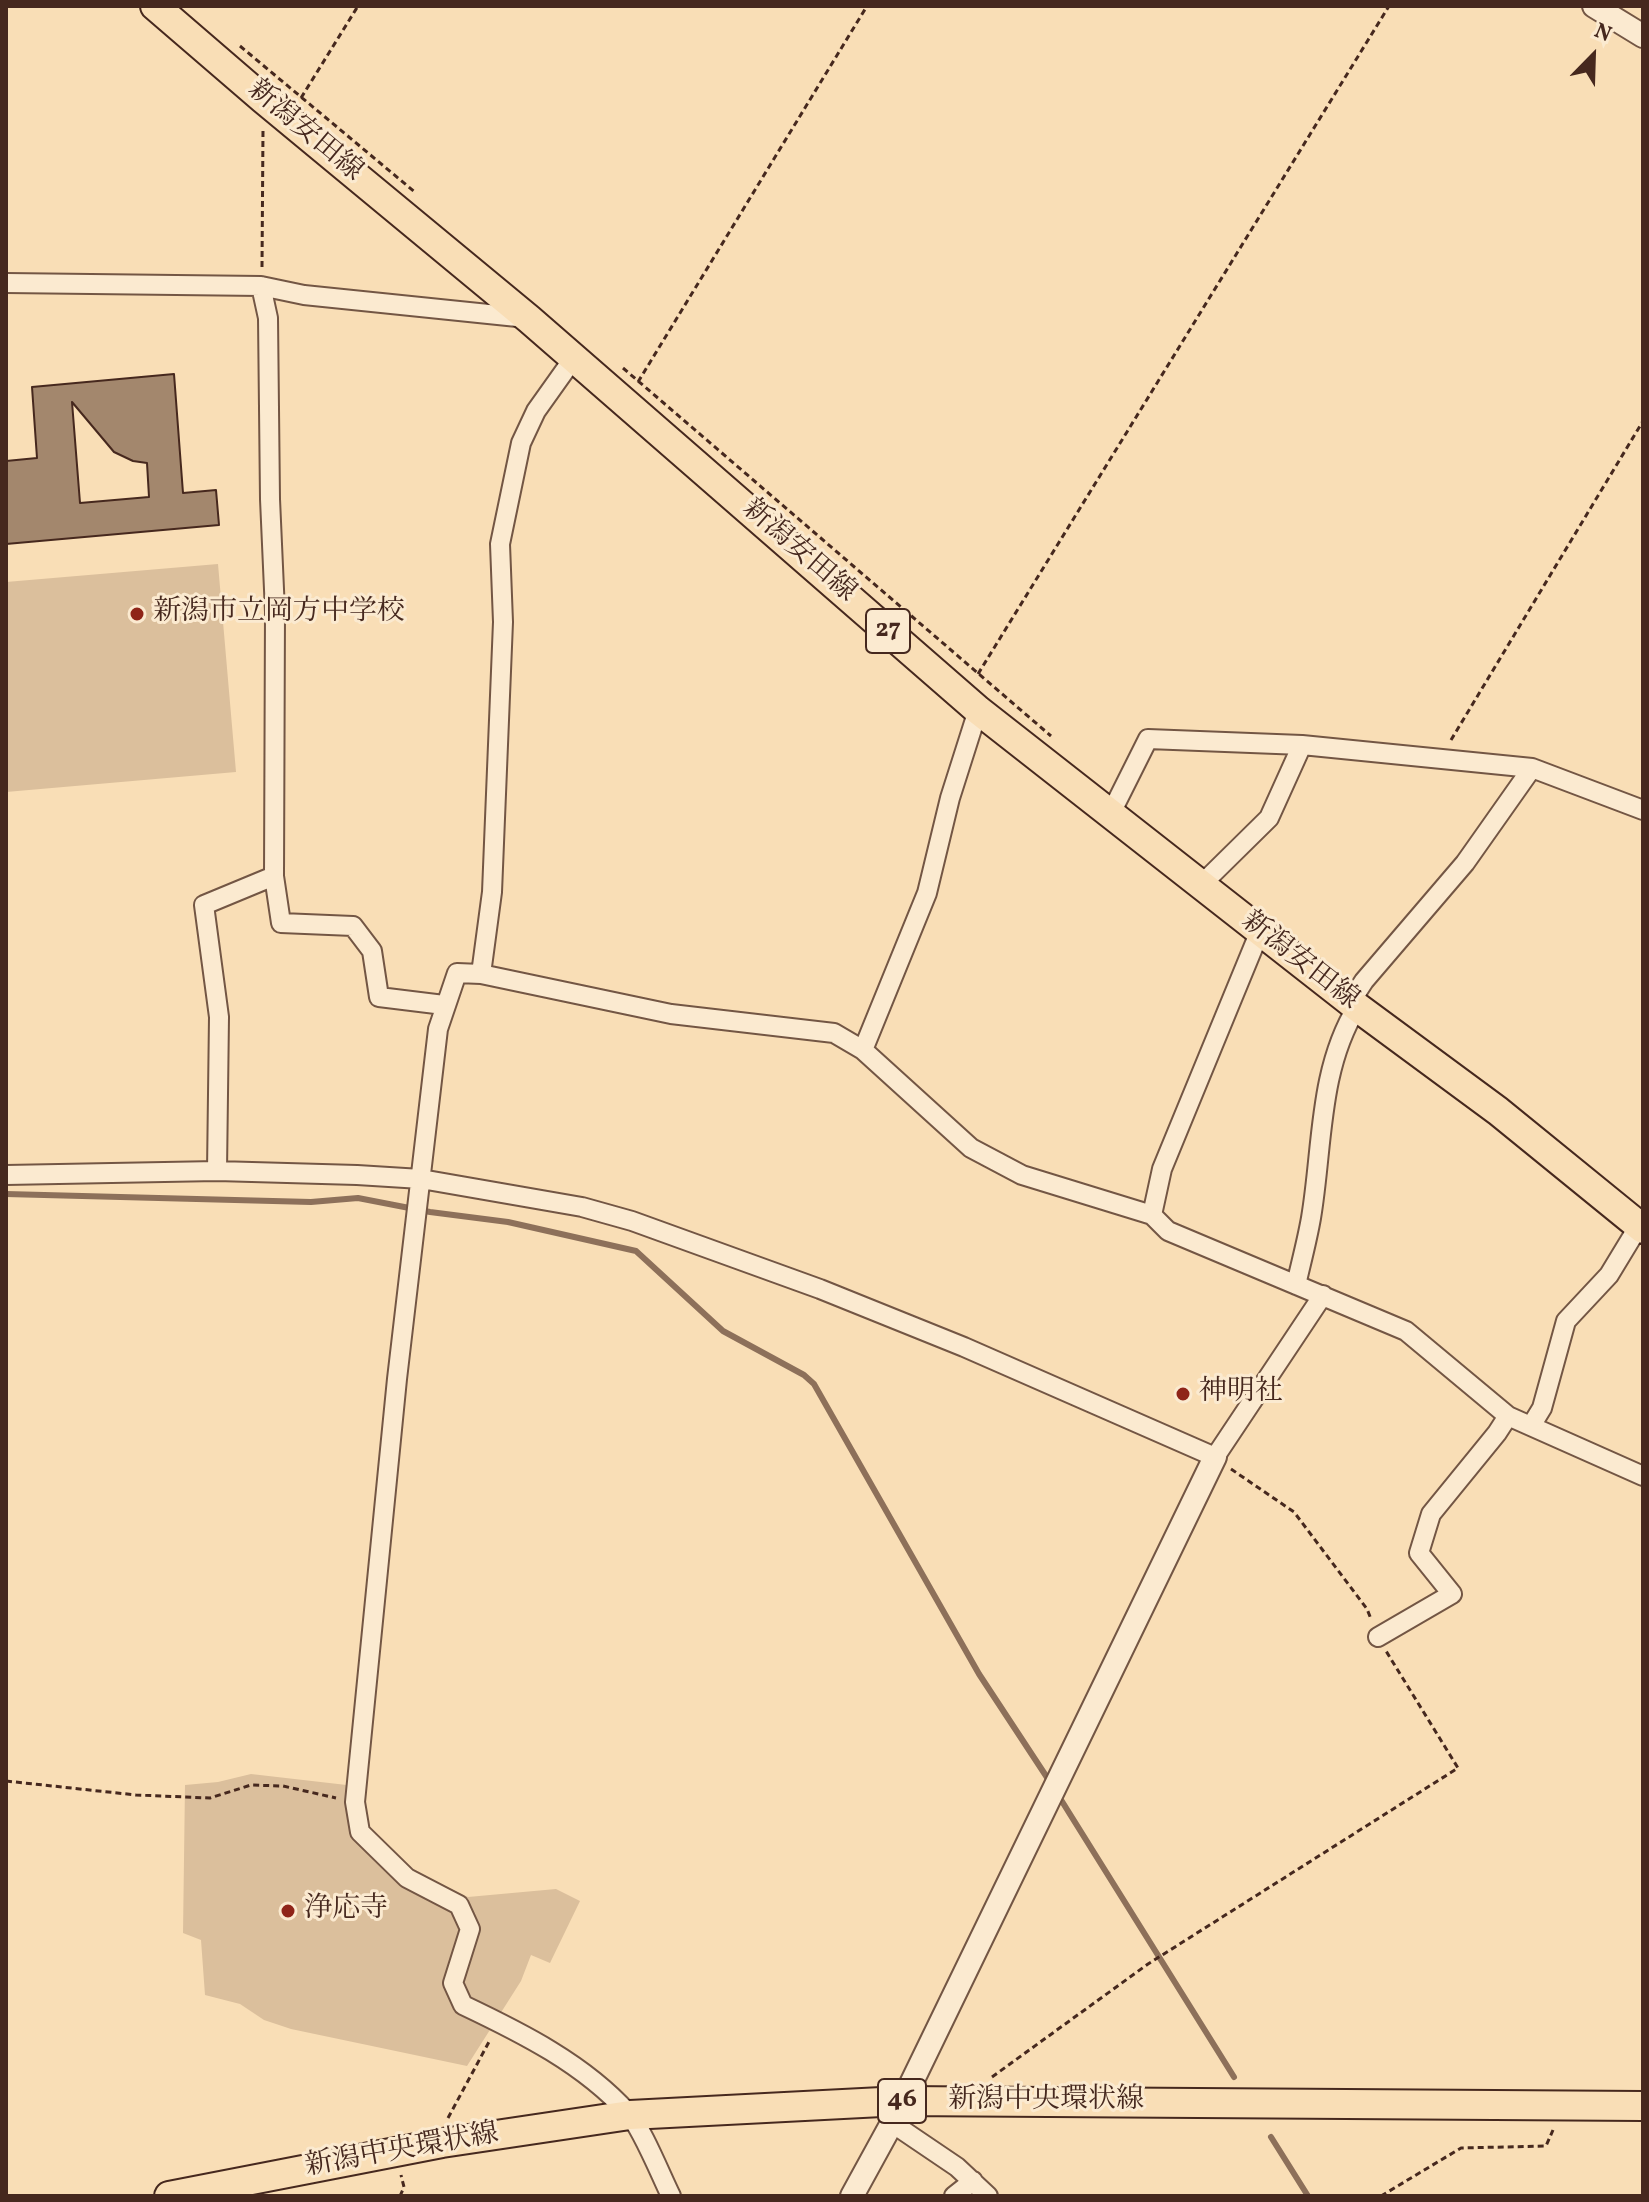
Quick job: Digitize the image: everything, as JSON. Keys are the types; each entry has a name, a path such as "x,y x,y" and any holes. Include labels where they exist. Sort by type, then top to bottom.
{"main road":[{"name":"新潟安田線","path":"155,6 263,99 294,107 573,359 632,392 978,710 1642,1224"},
{"name":"新潟中央環状線","path":"169,2196 442,2143 630,2115 896,2112 979,2102 1643,2106"}],"street":[{"path":"1594,6 1643,36"},
{"path":"6,283 261,286 304,295 529,319"},
{"path":"261,286 268,318 275,612 274,876 281,923 353,926 372,951 379,997 444,1005"},
{"path":"481,974 492,892 503,622 500,544 521,443 536,411 573,359"},
{"path":"863,1050 927,893 950,798 978,710"},
{"path":"1110,815 1148,739 1302,745 1532,768 1643,810"},
{"path":"1201,885 1269,818 1302,745"},
{"path":"1296,1285 1311,1218 1327,1083 1364,981 1465,863 1532,768"},
{"path":"217,1171 219,1017 204,905 274,876"},
{"path":"1152,1215 1162,1169 1260,931"},
{"path":"671,2196 630,2115 580,2069 463,2005 453,1983 470,1929 459,1905 407,1878 360,1832 355,1802 397,1379 438,1029 457,973 481,974 671,1014 834,1033 863,1050 971,1148 1022,1175 1152,1215 1168,1231 1406,1331 1508,1416 1643,1476"},
{"path":"6,1175 217,1171 421,1179 582,1207 632,1221 820,1289 964,1347 1215,1457"},
{"path":"1531,1426 1542,1408 1566,1321 1609,1275 1642,1224"},
{"path":"852,2196 896,2112 1215,1457 1323,1295"},
{"path":"1378,1637 1452,1594 1419,1553 1431,1514 1508,1416"},
{"path":"896,2112 988,2196"},
{"path":"954,2196 973,2181"}],"path":[{"path":"294,107 358,6"},
{"path":"632,392 867,6"},
{"path":"978,674 1389,6"},
{"path":"240,46 294,107 422,198"},
{"path":"261,286 263,99"},
{"path":"615,360 632,392 1061,744"},
{"path":"1439,760 1643,421"},
{"path":"979,2102 990,2079 1148,1964 1458,1768 1378,1637 1367,1609 1294,1512 1215,1457"},
{"path":"6,1781 136,1795 210,1798 251,1785 283,1786 355,1802"},
{"path":"442,2143 446,2121 459,2094 500,2023"},
{"path":"1381,2196 1461,2148 1546,2146 1564,2105"}],"shaded area":[{"path":"218,564 236,772 6,792 6,582"},
{"path":"251,1774 364,1787 361,1812 377,1853 468,1897 556,1889 580,1901 550,1963 531,1955 521,1981 467,2066 291,2029 264,2020 240,2004 205,1995 201,1940 183,1933 185,1785 218,1782"}],"building":[{"path":"174,374 183,493 216,490 219,525 6,544 6,461 37,458 32,387","holes":["72,402 114,452 133,461 147,463 149,497 80,503"]}],"waterway":[{"path":"6,1194 311,1202 358,1198 430,1212 508,1222 636,1251 723,1331 804,1375 814,1384 979,1674 1050,1782"},
{"path":"1058,1795 1234,2077"},
{"path":"1271,2137 1308,2196"}],"place":[{"name":"新潟市立岡方中学校","path":"137,614"},
{"name":"神明社","path":"1183,1394"},
{"name":"浄応寺","path":"288,1911"}]}
